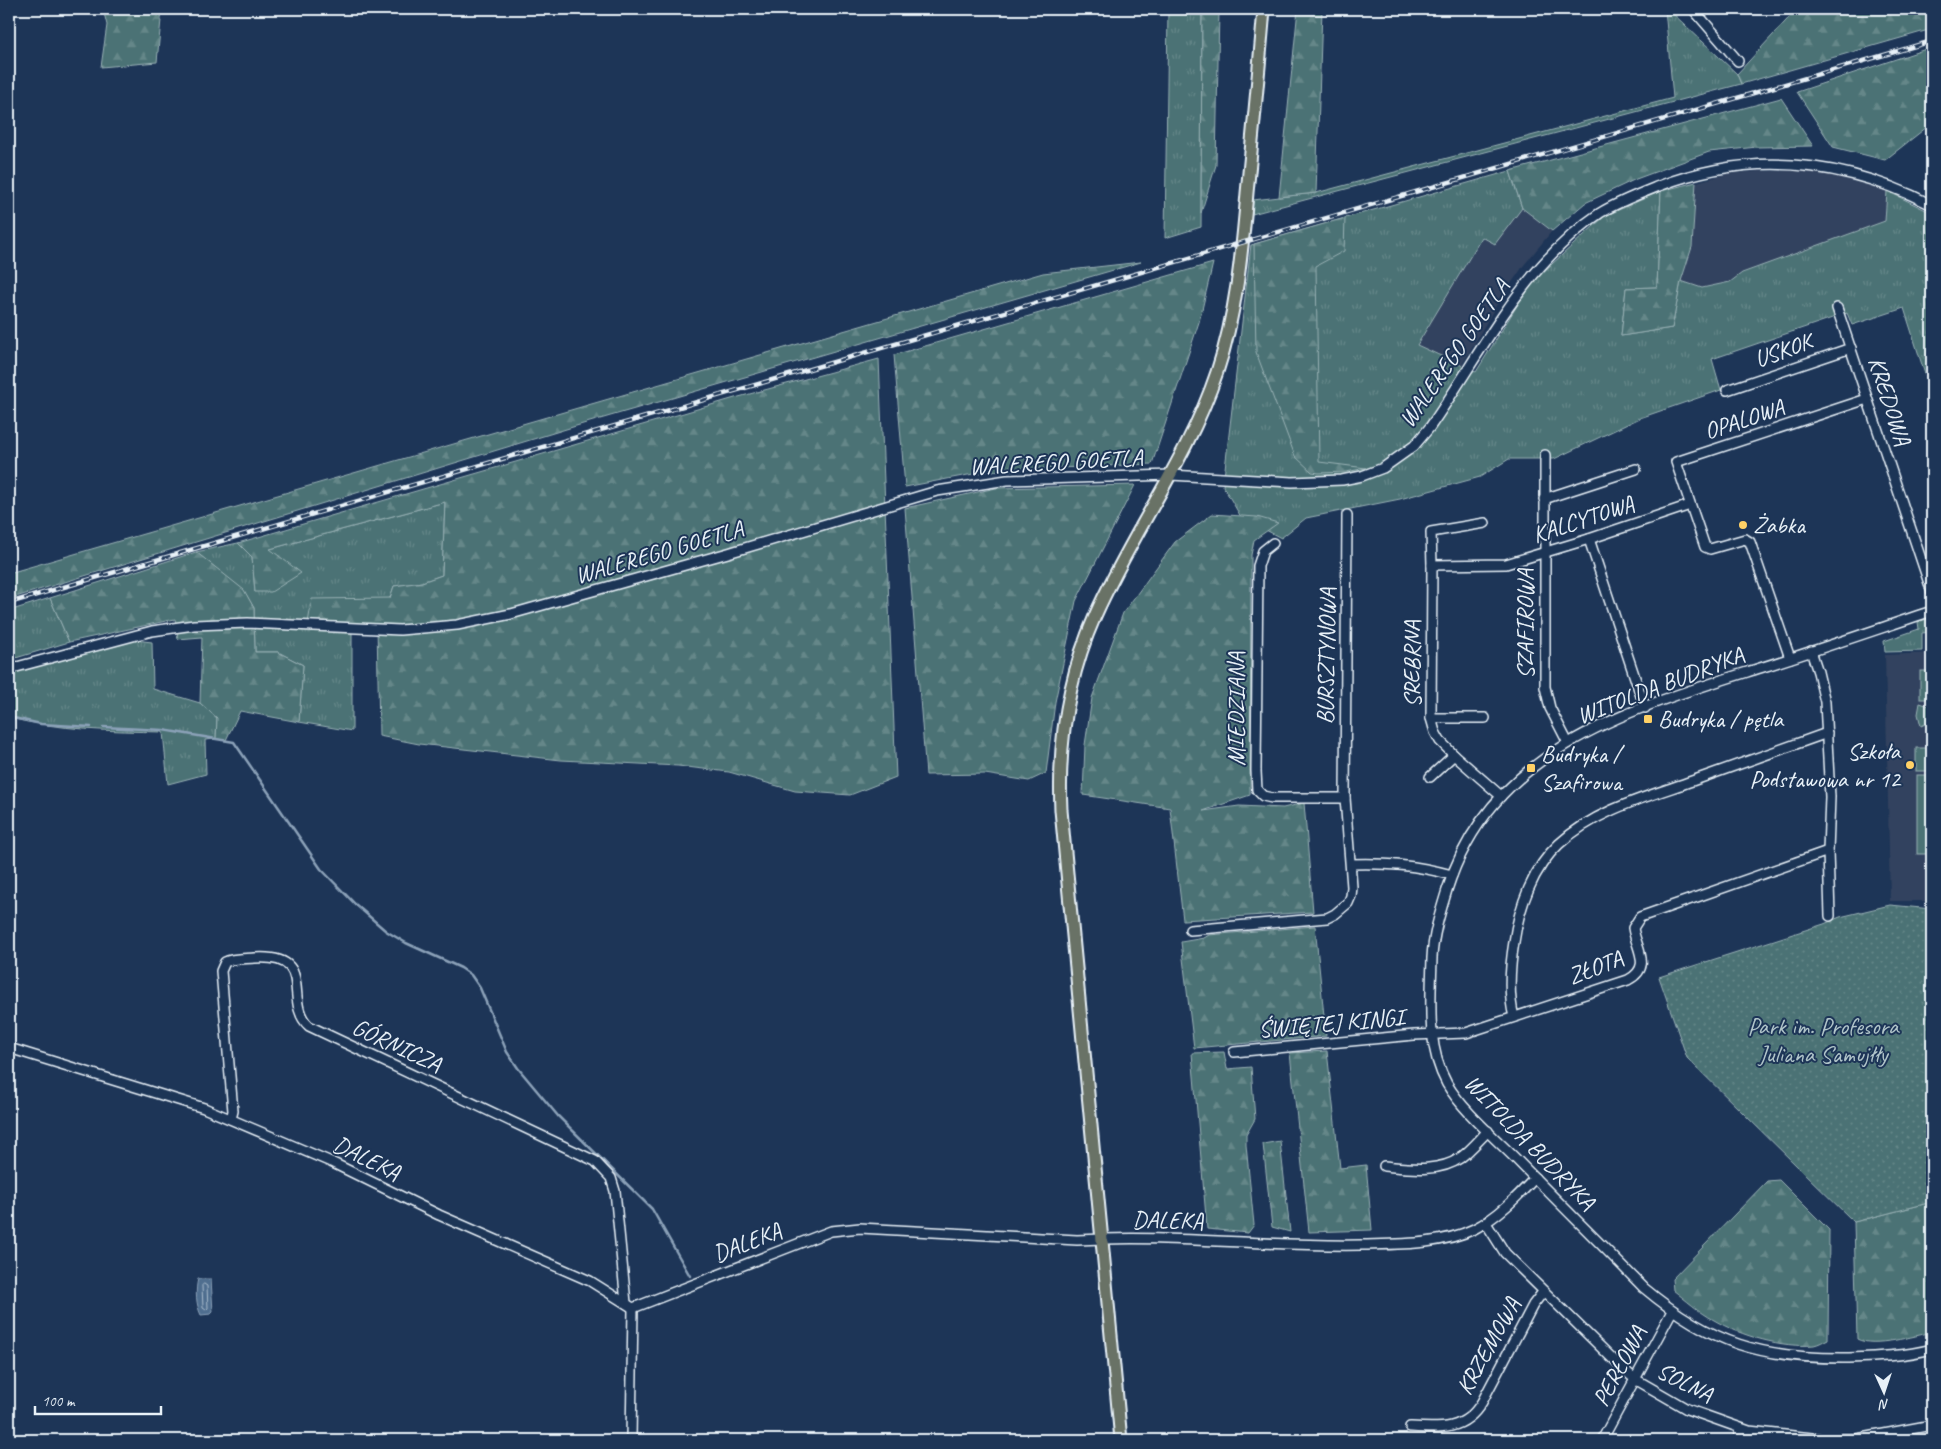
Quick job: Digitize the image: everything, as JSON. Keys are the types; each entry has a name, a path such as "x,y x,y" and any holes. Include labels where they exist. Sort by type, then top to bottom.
{"main road":[{"path":"1121,1440 1061,810 1060,785 1063,732 1070,692 1095,615 1137,533 1171,475 1197,424 1218,368 1232,311 1242,255 1264,9"}],"street":[{"path":"1692,9 1738,61"},
{"name":"WALEREGO GOETLA","path":"9,669 152,631 194,626 248,623 400,630 457,625 511,614 728,553 937,491 1007,480 1171,475 1321,482 1362,476 1382,468 1414,446 1430,428 1523,286 1563,244 1600,213 1622,202 1682,178 1733,166 1798,164 1864,177 1888,185 1932,205"},
{"name":"KREDOWA","path":"1838,308 1932,592"},
{"name":"USKOK","path":"1727,390 1851,348"},
{"name":"OPALOWA","path":"1690,505 1676,462 1867,399"},
{"name":"SZAFIROWA","path":"1545,456 1545,688 1550,708 1568,743"},
{"path":"1544,499 1636,469"},
{"path":"1690,505 1703,543 1707,548 1744,539 1750,542 1790,658"},
{"name":"KALCYTOWA","path":"1432,565 1506,564 1589,539 1690,505"},
{"name":"BURSZTYNOWA","path":"1190,930 1327,918 1342,909 1351,896 1351,864 1345,798 1348,515"},
{"name":"SREBRNA","path":"1485,523 1431,532 1432,718 1435,732 1440,741 1501,796"},
{"path":"1589,539 1645,708"},
{"name":"MIEDZIANA","path":"1273,543 1263,551 1258,566 1257,790 1263,796 1272,798 1345,798"},
{"name":"WITOLDA BUDRYKA","path":"1932,611 1685,692 1568,743 1531,768 1501,796 1476,828 1452,875 1438,921 1433,951 1431,989 1432,1035 1437,1064 1448,1086 1488,1131 1644,1288 1672,1311 1716,1336 1737,1344 1777,1354 1806,1357 1886,1357 1932,1349"},
{"path":"1811,651 1824,691 1830,797 1828,851 1830,916"},
{"path":"1432,718 1485,718"},
{"path":"1514,1017 1510,1004 1512,952 1517,922 1528,892 1538,873 1559,844 1583,826 1619,806 1827,733"},
{"path":"1430,777 1454,755"},
{"name":"ZŁOTA","path":"1432,1035 1466,1033 1633,978 1642,964 1633,928 1640,917 1828,851"},
{"path":"1351,864 1386,863 1406,865 1452,875"},
{"name":"GÓRNICZA","path":"231,1119 233,1111 221,971 225,962 232,960 278,959 287,964 294,974 301,1017 309,1026 594,1161 611,1178 616,1199 630,1305 631,1440"},
{"name":"ŚWIĘTEJ KINGI","path":"1234,1052 1414,1035 1432,1035"},
{"name":"DALEKA","path":"9,1048 204,1108 231,1119 331,1162 439,1215 590,1281 630,1305 822,1235 845,1229 869,1228 1077,1240 1200,1240 1296,1245 1376,1245 1450,1237 1473,1230 1486,1223 1504,1209 1535,1178"},
{"path":"1384,1166 1411,1169 1449,1164 1460,1158 1488,1131"},
{"name":"SOLNA","path":"1486,1223 1505,1253 1543,1292 1635,1379 1687,1409 1740,1429 1821,1439 1857,1440 1932,1425"},
{"name":"KRZEMOWA","path":"1410,1427 1444,1427 1458,1424 1472,1416 1482,1402 1533,1305 1543,1292"},
{"name":"PERŁOWA","path":"1602,1440 1672,1311"},
{"path":"1738,1440 1740,1429"}],"shaded area":[{"path":"1797,171 1824,174 1887,191 1885,221 1742,273 1730,282 1702,288 1681,281 1692,247 1696,182 1730,173"},
{"path":"1522,208 1552,231 1524,265 1497,304 1462,365 1416,345 1483,237 1495,244"},
{"name":"Szkoła Podstawowa nr 12","path":"1932,653 1932,901 1890,901 1885,655"}],"green space":[{"path":"103,9 162,9 157,62 101,67 107,25"},
{"path":"1168,9 1202,9 1201,227 1165,238"},
{"path":"1202,9 1219,9 1216,165 1201,213"},
{"path":"1298,9 1322,9 1316,193 1279,197"},
{"path":"1665,9 1668,9 1737,74 1741,84 1252,214 1253,200 1316,193 1673,98"},
{"path":"1797,9 1932,9 1932,29 1741,84 1737,74"},
{"path":"1932,47 1932,123 1885,160 1833,147 1797,92"},
{"path":"1781,98 1813,146 1757,147 1709,152 1636,179 1585,203 1552,231 1522,208 1510,171"},
{"path":"1510,171 1522,208 1495,244 1482,237 1417,345 1476,372 1531,283 1605,216 1661,191 1657,287 1626,288 1621,336 1672,328 1681,281 1702,288 1730,282 1742,273 1885,221 1887,191 1932,213 1932,386 1929,387 1904,308 1852,325 1847,313 1712,359 1721,390 1640,418 1554,459 1509,459 1480,477 1400,499 1306,518 1281,538 1241,517 1223,486 1251,245"},
{"path":"1696,182 1692,247 1681,281 1672,328 1621,336 1626,288 1657,287 1661,191"},
{"path":"1345,218 1344,251 1316,266 1319,462 1366,468 1346,472 1319,473 1312,472 1295,456 1256,352 1254,244"},
{"path":"1141,262 576,426 9,599 9,573 1043,273"},
{"path":"1213,263 1199,322 1152,464 989,471 905,487 894,355"},
{"path":"879,359 896,777 850,795 795,791 729,772 678,766 561,760 419,744 379,736 377,624 308,623 312,599 390,598 394,586 422,582 442,575 445,502 270,549 301,573 271,592 255,592 252,557 238,543 735,398"},
{"path":"1135,485 1076,601 1055,702 1046,773 1029,781 985,774 926,775 905,508 996,488"},
{"path":"445,502 442,575 422,582 394,586 390,598 352,624 352,731 299,722 303,665 278,652 255,652 254,608 244,591 196,552 238,543 252,556 255,592 270,549"},
{"path":"1212,514 1257,517 1278,523 1254,540 1251,555 1250,795 1203,811 1239,806 1283,808 1304,803 1313,912 1183,920 1170,808 1083,795 1085,745 1092,698 1123,613 1175,542"},
{"path":"196,552 244,590 254,608 255,652 278,652 303,665 299,722 240,711 226,740 216,739 217,718 200,703 202,637 178,639 175,619 69,642 50,598"},
{"path":"50,598 69,642 9,660 9,611"},
{"path":"1927,619 1929,626 1932,625 1932,632 1922,633 1922,651 1885,652 1884,641 1919,629 1918,622"},
{"path":"135,640 152,642 153,689 200,703 217,718 216,739 205,740 206,774 168,784 163,732 66,727 9,718 9,674"},
{"path":"1920,671 1932,671 1932,699 1920,699"},
{"path":"1920,703 1932,707 1932,721 1921,726 1918,714"},
{"path":"1916,748 1932,748 1932,771 1916,771"},
{"path":"1917,775 1932,775 1932,854 1917,854"},
{"name":"Park im. Profesora Juliana Samujłły","path":"1890,905 1932,909 1932,1202 1854,1222 1687,1058 1659,977 1824,924 1840,917"},
{"path":"1315,926 1326,1036 1194,1048 1181,942 1204,938 1209,935"},
{"path":"1327,1051 1340,1168 1366,1165 1372,1230 1309,1232 1290,1053"},
{"path":"1224,1052 1227,1069 1251,1067 1255,1119 1246,1135 1246,1145 1254,1225 1248,1233 1207,1229 1192,1053"},
{"path":"1280,1141 1290,1232 1272,1227 1263,1144"},
{"path":"1779,1180 1829,1230 1828,1339 1814,1345 1789,1345 1749,1336 1708,1317 1673,1290 1672,1279 1767,1181"},
{"path":"1932,1202 1932,1332 1883,1342 1857,1339 1854,1222"}],"water":[{"path":"198,1279 211,1279 213,1312 211,1314 201,1315 199,1311 196,1288"}],"waterway":[{"path":"9,717 41,724 91,727"},
{"path":"103,727 163,730 234,742 321,869 355,904 386,931 406,943 461,968 471,975 480,988 507,1052 518,1068 558,1116 652,1209 690,1276"}],"railway":[{"path":"9,603 1932,41"}],"place":[{"name":"Żabka","path":"1743,525"},
{"name":"Budryka / pętla","path":"1648,719"},
{"name":"Szkoła Podstawowa nr 12","path":"1910,765"},
{"name":"Budryka / Szafirowa","path":"1531,768"}]}
